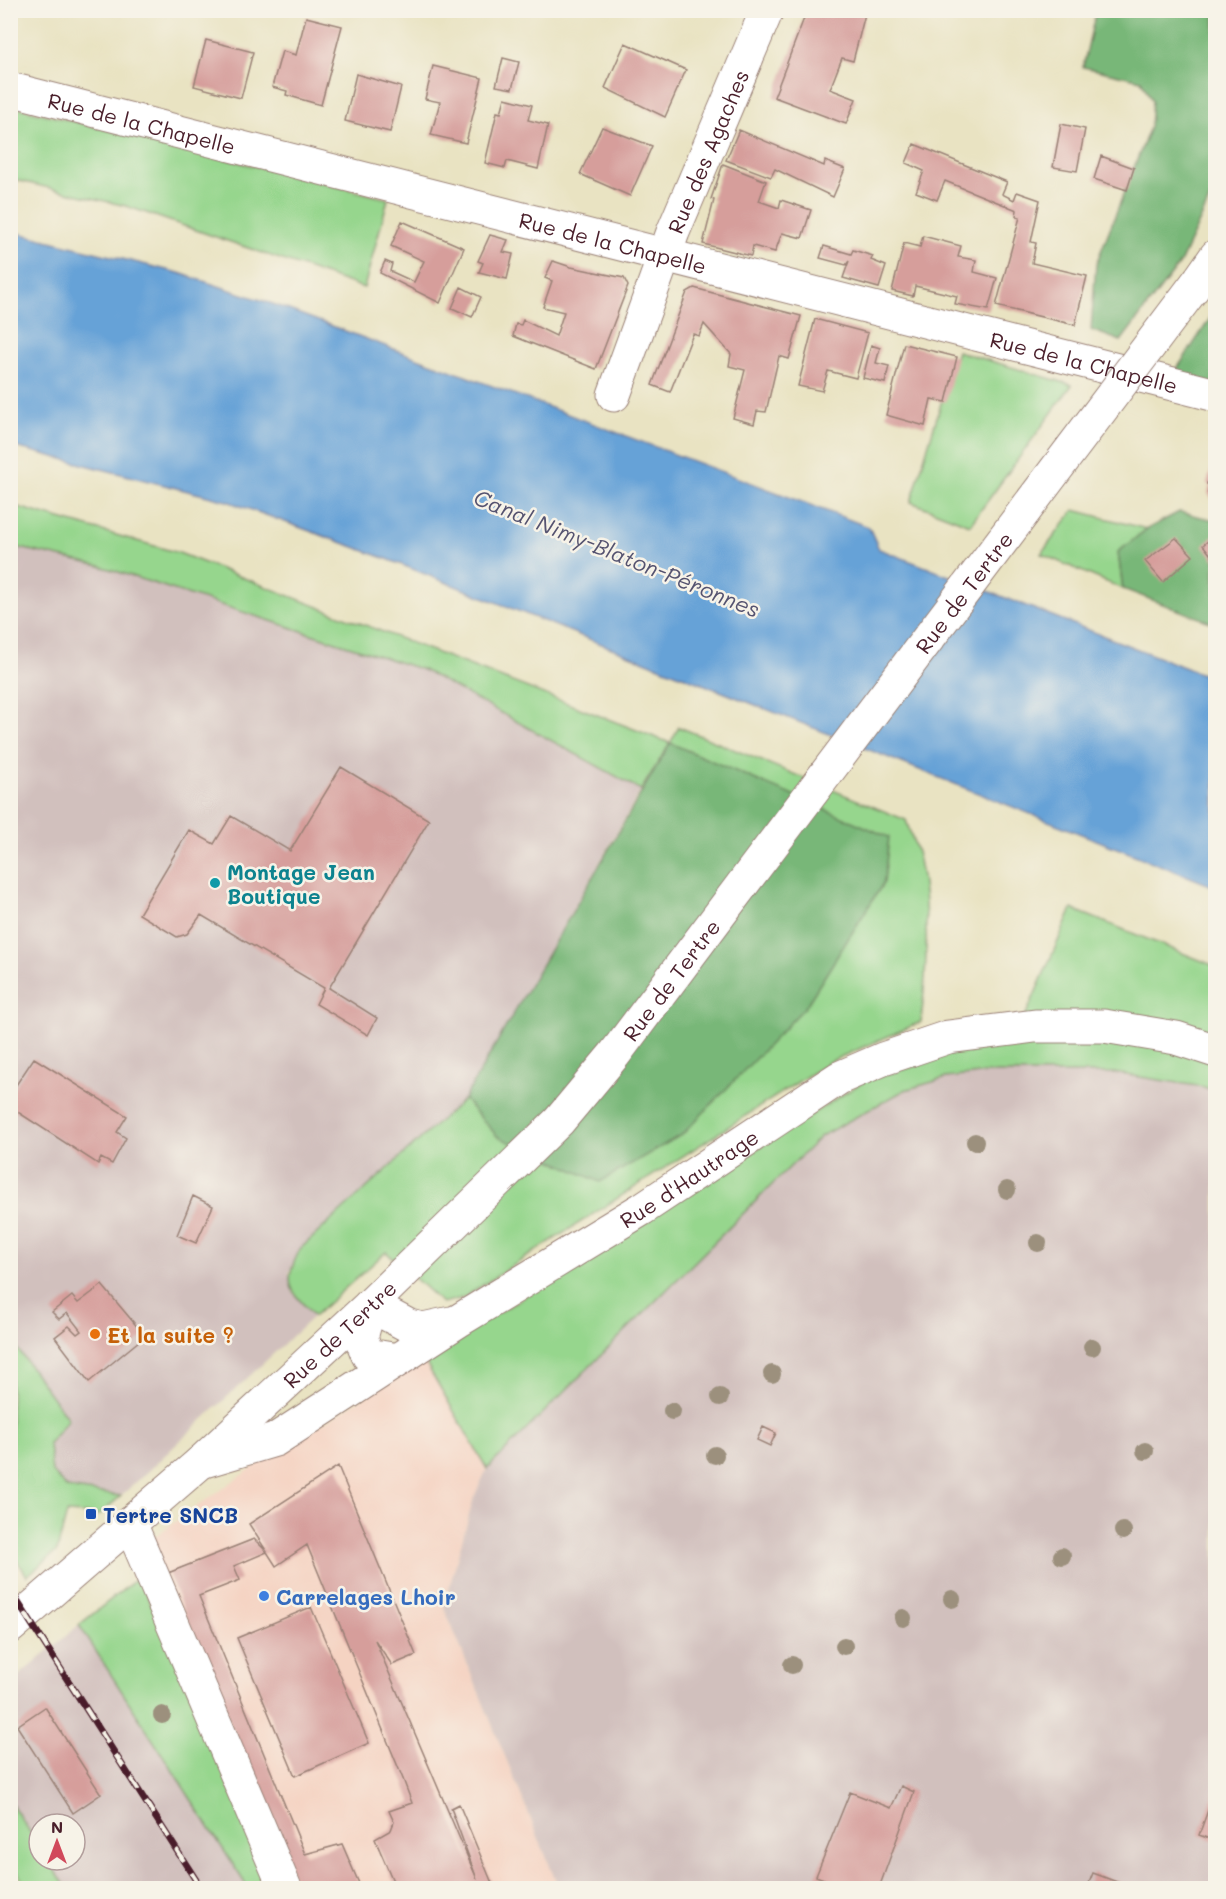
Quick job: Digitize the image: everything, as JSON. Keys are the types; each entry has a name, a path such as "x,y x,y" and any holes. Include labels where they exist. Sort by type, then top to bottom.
{"street":[{"name":"Rue des Agaches","path":"614,395 673,232 767,10"},
{"name":"Rue de la Chapelle","path":"10,89 1215,395"},
{"name":"Rue de Tertre","path":"18,1620 201,1462 370,1305 558,1120 636,1027 1208,268"},
{"name":"Rue d'Hautrage","path":"201,1462 275,1440 458,1321 642,1209 839,1078 883,1059 948,1037 1035,1026 1104,1026 1176,1038 1215,1051"},
{"path":"398,1360 368,1355 361,1338 370,1305 409,1326 423,1329 458,1321"},
{"path":"130,1523 285,1888"}],"shaded area":[{"path":"10,546 100,566 423,670 641,790 464,1099 300,1249 289,1272 293,1293 314,1316 121,1496 67,1488 52,1472 49,1444 68,1419 11,1340"},
{"path":"988,1073 1114,1073 1205,1087 1215,1091 1215,1888 559,1888 444,1607 474,1497 487,1469 758,1190 821,1136 905,1090 946,1078"},
{"path":"424,1360 487,1469 474,1497 444,1607 559,1888 298,1888 145,1543 259,1463"},
{"path":"79,1625 248,1888 67,1888 56,1872 87,1872 87,1812 27,1812 27,1828 11,1803 10,1683"}],"green space":[{"path":"1096,11 1215,11 1215,188 1180,263 1121,341 1091,330 1096,264 1150,127 1152,101 1141,80 1083,67"},
{"path":"11,106 388,199 364,288 126,206 11,179"},
{"path":"1215,311 1215,395 1167,384"},
{"path":"957,351 1072,385 970,525 911,502"},
{"path":"11,505 179,553 670,743 641,790 423,670 100,566 11,546"},
{"path":"1074,510 1147,529 1118,552 1123,589 1041,554"},
{"path":"1179,512 1215,520 1215,624 1123,589 1118,552 1147,529"},
{"path":"679,727 906,820 919,860 925,900 926,961 921,1022 829,1062 463,1298 442,1303 386,1252 314,1316 298,1299 291,1285 291,1270 300,1249 464,1099 498,1137"},
{"path":"670,743 889,837 884,882 806,1006 683,1134 600,1182 498,1137 464,1099"},
{"path":"1072,909 1215,966 1215,1091 1204,1087 1114,1073 988,1073 946,1078 905,1090 821,1136 487,1469 424,1360 864,1081 922,1064 919,1048 1020,1028"},
{"path":"11,1340 68,1419 49,1444 52,1472 67,1488 121,1496 99,1515 67,1513 57,1551 27,1576 11,1551"},
{"path":"139,1577 275,1888 248,1888 79,1625"},
{"path":"11,1803 27,1828 27,1872 56,1872 67,1888 26,1888 11,1859"}],"water":[{"name":"Canal Nimy-Blaton-Péronnes","path":"10,231 179,273 273,304 869,527 879,549 1215,679 1215,887 387,559 227,501 11,446"}],"building":[{"path":"798,10 866,10 853,61 842,58 830,89 856,99 846,124 774,97 806,13"},
{"path":"306,17 342,26 321,105 286,95 287,91 272,87 282,51 296,55"},
{"path":"206,40 253,52 241,98 194,86"},
{"path":"625,43 686,70 665,117 605,88"},
{"path":"503,58 519,62 512,89 496,86"},
{"path":"433,66 482,78 466,143 431,135 440,102 425,99"},
{"path":"356,74 401,87 390,132 345,121"},
{"path":"505,98 532,105 528,120 548,125 538,169 507,161 505,168 485,163 497,112 501,113"},
{"path":"1061,124 1085,129 1077,171 1053,167"},
{"path":"602,127 652,146 630,196 580,174"},
{"path":"739,130 824,166 825,161 845,169 833,197 775,169 771,177 726,160"},
{"path":"914,144 1007,182 1002,194 1014,200 1017,192 1040,200 1031,242 1036,243 1032,263 1087,276 1075,325 996,306 1020,217 1016,216 1017,210 945,181 937,200 916,192 924,171 906,163"},
{"path":"1101,156 1134,168 1127,190 1094,179"},
{"path":"723,164 766,181 759,201 779,208 781,200 811,210 802,238 782,233 775,252 753,246 751,256 703,244 714,200 711,199"},
{"path":"402,221 464,248 440,303 380,273 385,261 392,264 390,271 414,282 424,261 391,246"},
{"path":"490,235 508,240 503,252 513,254 507,279 479,272 483,263 478,261"},
{"path":"923,236 961,246 958,257 976,260 974,272 997,278 988,310 955,304 957,296 915,286 913,296 892,291 904,243 920,247"},
{"path":"824,246 851,254 853,250 873,256 871,260 886,266 879,288 843,278 849,261 846,265 820,258"},
{"path":"553,261 624,278 628,286 596,369 513,336 516,324 521,325 523,320 556,336 564,312 543,307 552,281 545,278"},
{"path":"461,287 481,297 472,317 452,308"},
{"path":"694,288 801,316 789,359 779,356 766,412 757,411 754,424 733,418 745,370 729,366 731,354 704,324 699,336 693,334 670,392 652,385 687,292"},
{"path":"815,319 868,333 856,378 828,371 822,391 798,386"},
{"path":"904,344 957,357 946,402 931,399 925,426 886,415"},
{"path":"871,345 880,348 876,363 889,366 885,383 863,378"},
{"path":"1215,455 1215,503 1208,493 1210,485 1207,484"},
{"path":"1215,535 1215,560 1203,545"},
{"path":"1176,538 1193,556 1163,582 1145,561"},
{"path":"341,767 429,820 329,988 377,1018 368,1035 316,1004 324,988 201,915 187,934 177,937 139,914 189,830 214,844 231,816 290,851"},
{"path":"34,1058 127,1116 117,1132 126,1138 112,1164 101,1158 98,1164 10,1107 10,1094"},
{"path":"193,1196 213,1206 196,1243 177,1235"},
{"path":"102,1285 145,1336 89,1382 55,1337 69,1326 77,1334 81,1331 67,1313 59,1319 52,1312 72,1296 78,1303"},
{"path":"763,1427 776,1433 770,1446 757,1440"},
{"path":"338,1466 416,1655 392,1665 375,1640 477,1879 451,1808 459,1804 494,1888 396,1888 375,1839 391,1830 394,1822 389,1811 412,1803 403,1779 307,1545 276,1566 249,1524"},
{"path":"254,1539 267,1552 234,1566 240,1580 199,1596 305,1854 342,1844 361,1888 298,1888 168,1573"},
{"path":"311,1607 369,1743 295,1776 237,1638"},
{"path":"45,1707 101,1794 72,1812 17,1726"},
{"path":"901,1786 914,1792 879,1888 847,1888 816,1876 850,1792 891,1808"},
{"path":"1215,1791 1215,1841 1199,1835"},
{"path":"1093,1873 1133,1888 1087,1888"}],"railway":[{"path":"10,1590 201,1888"}],"place":[{"name":"Montage Jean Boutique","path":"215,883"},
{"name":"Et la suite ?","path":"95,1334"},
{"name":"Tertre SNCB","path":"91,1514"},
{"name":"Carrelages Lhoir","path":"264,1596"}]}
